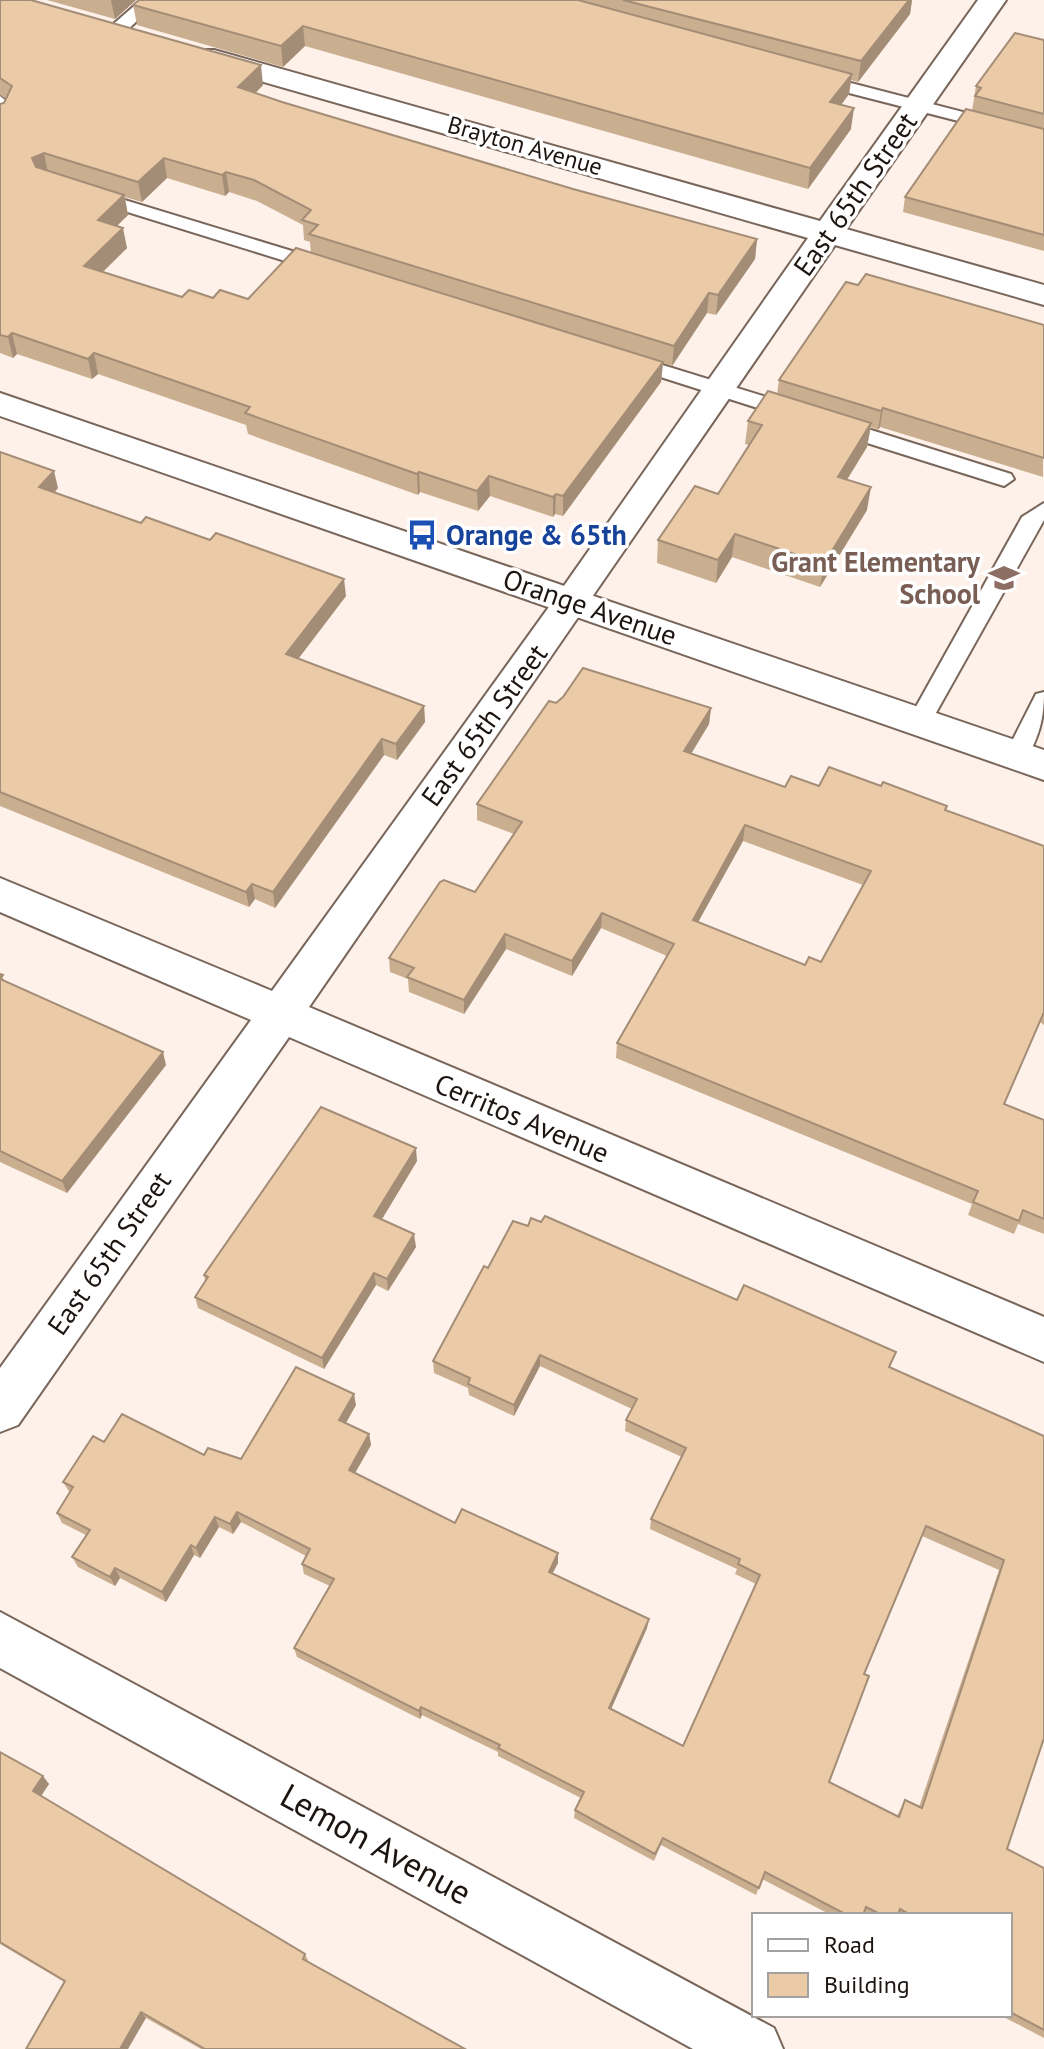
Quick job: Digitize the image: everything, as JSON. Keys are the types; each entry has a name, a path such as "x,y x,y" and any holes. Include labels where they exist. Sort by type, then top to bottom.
{"street":[{"name":"East 65th Street","path":"0,1409 572,602 717,389 992,0"},
{"path":"102,27 146,39"},
{"name":"Brayton Avenue","path":"176,48 1044,295"},
{"name":"Orange Avenue","path":"0,404 1030,760"},
{"name":"Cerritos Avenue","path":"0,894 1044,1340"},
{"name":"Lemon Avenue","path":"0,1639 753,2049"}],"lane":[{"path":"102,27 151,0"},
{"path":"799,74 1044,138"},
{"path":"0,101 5,107 0,118"},
{"path":"77,190 336,271"},
{"path":"610,356 1004,479"},
{"path":"920,721 1033,517 1044,510"},
{"path":"1030,760 1044,700"}],"building":[{"path":"0,0 31,0 261,65 238,87 573,189 757,239 718,295 709,293 674,346 309,234 318,225 302,220 311,210 254,180 226,172 222,175 164,158 138,182 44,153 32,158 36,167 124,195 98,220 123,228 84,266 182,297 189,290 213,298 220,290 248,299 296,248 663,362 563,496 556,494 553,497 489,476 477,491 419,472 417,474 245,413 250,407 94,353 88,359 12,333 8,337 0,335 0,104 4,103 12,86 0,78"},
{"path":"139,0 578,0 852,74 830,102 854,108 810,168 303,26 281,46 133,5"},
{"path":"623,0 909,0 861,61"},
{"path":"1015,33 1044,40 1044,114 975,96 981,88 976,86"},
{"path":"966,109 1044,129 1044,235 905,197"},
{"path":"866,274 1044,325 1044,458 883,408 881,411 779,380 846,282 858,285"},
{"path":"768,391 871,423 838,477 871,487 824,564 735,534 718,560 658,540 695,486 718,494 762,425 748,421"},
{"path":"0,452 54,471 39,487 141,523 146,517 210,540 216,533 344,579 286,654 424,706 396,744 382,739 273,892 252,884 246,892 0,792"},
{"path":"583,668 711,708 684,751 785,787 791,776 819,786 829,767 881,786 883,782 947,806 945,810 1044,846 1044,1012 1004,1104 1044,1120 1044,1219 1023,1210 1019,1221 973,1202 978,1191 617,1043 674,944 602,913 572,961 505,934 464,1000 407,977 414,968 389,958 440,882 444,880 475,892 522,822 477,804 549,701 556,703","holes":["745,825 871,871 821,962 809,957 805,965 693,920"]},
{"path":"0,979 163,1052 62,1181 0,1151"},
{"path":"321,1107 416,1148 374,1216 414,1234 387,1279 374,1273 322,1358 195,1297 208,1277 204,1275"},
{"path":"545,1216 737,1300 744,1285 896,1352 889,1367 1044,1436 1044,1738 1007,1849 1044,1868 1044,2030 1012,2013 1012,1913 907,1913 900,1909 899,1913 878,1913 866,1907 864,1913 843,1913 765,1872 759,1888 663,1838 655,1854 575,1810 584,1792 498,1748 500,1745 421,1707 419,1711 294,1648 334,1579 302,1564 310,1549 237,1512 230,1524 215,1517 196,1548 191,1545 162,1592 115,1568 110,1577 72,1557 90,1530 57,1513 73,1487 63,1482 93,1436 104,1442 122,1414 204,1455 208,1448 241,1459 296,1367 354,1394 339,1420 369,1434 349,1470 455,1523 462,1509 558,1553 549,1572 649,1619 609,1708 683,1746 760,1575 738,1564 740,1559 651,1519 686,1448 626,1420 637,1399 540,1355 514,1405 468,1384 470,1378 433,1361 484,1266 488,1268 513,1221 528,1226 531,1218 541,1222","holes":["926,1526 1004,1560 922,1808 905,1800 899,1817 829,1782 869,1676 864,1674"]},
{"path":"0,1752 43,1776 33,1791 305,1954 303,1959 465,2049 205,2049 141,2012 120,2049 26,2049 65,1981 0,1942"}],"place":[{"name":"Orange & 65th","path":"422,535"},
{"name":"Grant Elementary School","path":"1004,578"}]}
